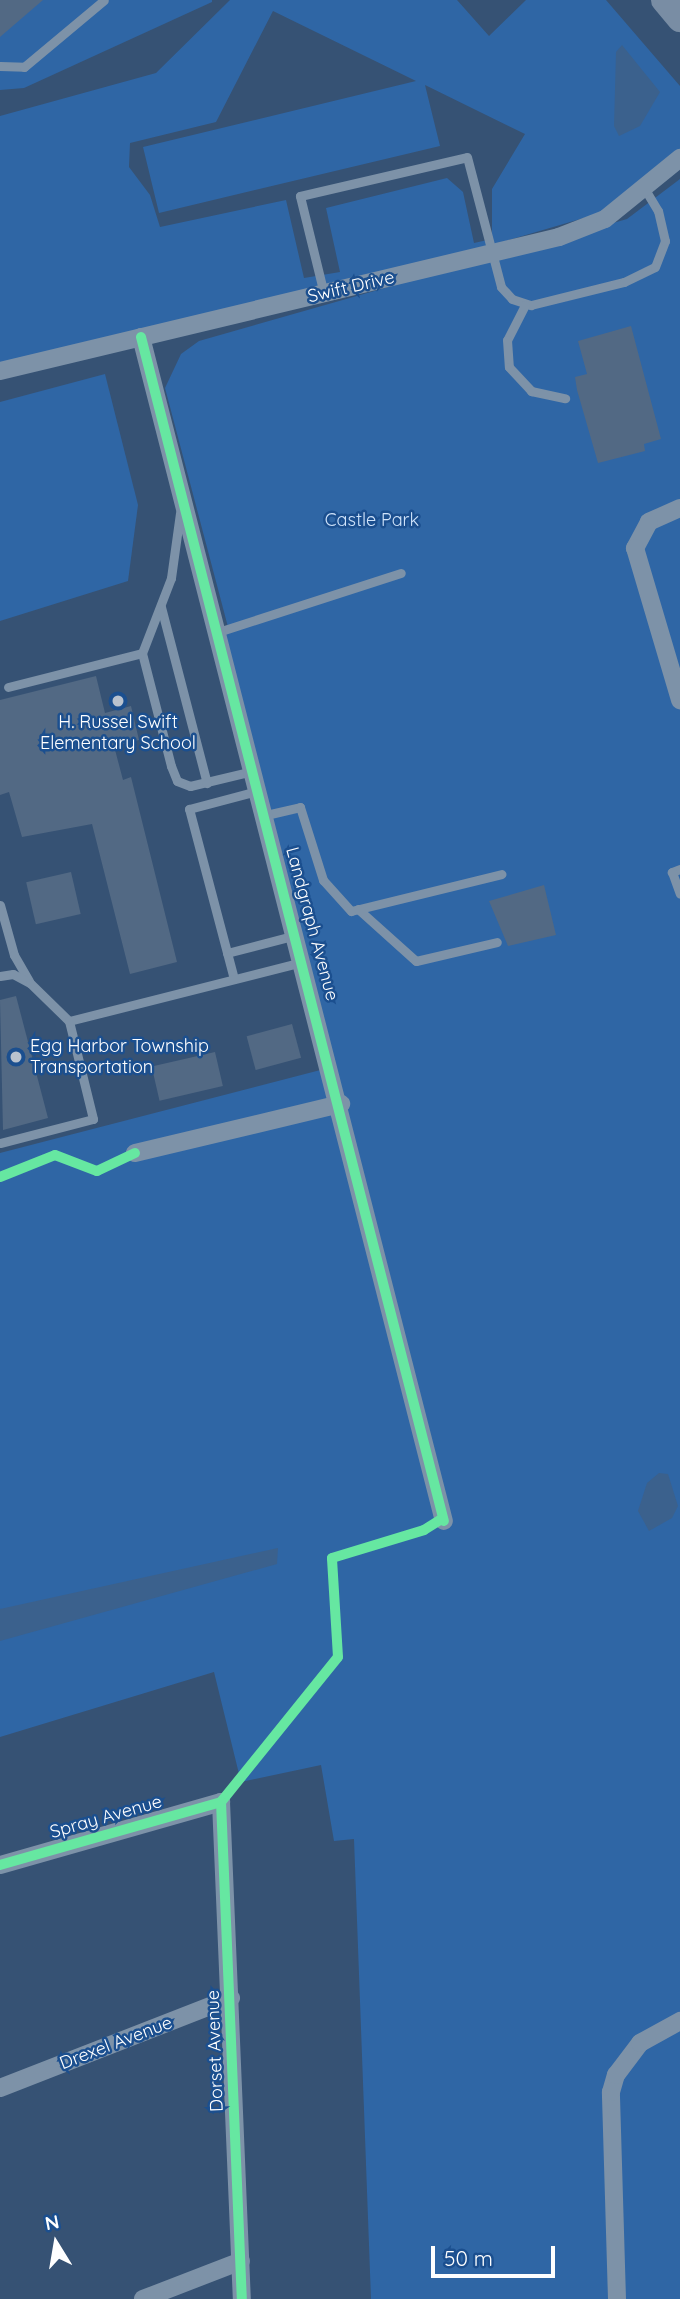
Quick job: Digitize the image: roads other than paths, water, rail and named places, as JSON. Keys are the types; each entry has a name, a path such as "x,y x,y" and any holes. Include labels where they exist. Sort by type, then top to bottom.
{"main road":[{"path":"664,0 680,19"}],"street":[{"name":"Swift Drive","path":"0,371 491,254 589,226 644,188 680,158"},
{"name":"Landgraph Avenue","path":"141,337 341,1104 444,1521"},
{"path":"680,508 649,523 635,548 680,700"},
{"path":"135,1153 341,1104"},
{"name":"Spray Avenue","path":"0,1865 222,1802"},
{"name":"Dorset Avenue","path":"222,1802 242,2299"},
{"name":"Drexel Avenue","path":"0,2088 231,1998"},
{"path":"617,2299 611,2092 616,2075 640,2043 680,2021"},
{"path":"142,2299 240,2261"}],"lane":[{"path":"0,66 24,67 104,0"},
{"path":"324,293 300,197 467,157 503,291 525,304 624,282 655,267 665,241 658,211 644,188"},
{"path":"525,304 507,340 509,367 531,391 565,398"},
{"path":"181,494 177,551 161,607 142,653 174,776 185,786 254,770"},
{"path":"218,632 401,573"},
{"path":"161,607 207,783"},
{"path":"8,687 142,653"},
{"path":"234,979 189,809 259,791"},
{"path":"266,816 299,807 323,880 351,911 502,874"},
{"path":"680,869 672,872 680,894"},
{"path":"0,905 14,955 30,983 69,1021 93,1119 0,1143"},
{"path":"358,909 416,961 497,942"},
{"path":"227,953 297,934"},
{"path":"69,1021 304,961"},
{"path":"0,976 13,974 30,983"}],"place":[{"name":"H. Russel Swift Elementary School","path":"118,701"},
{"name":"Egg Harbor Township Transportation","path":"16,1057"}],"park label":[{"name":"Castle Park","path":"372,520"}]}
